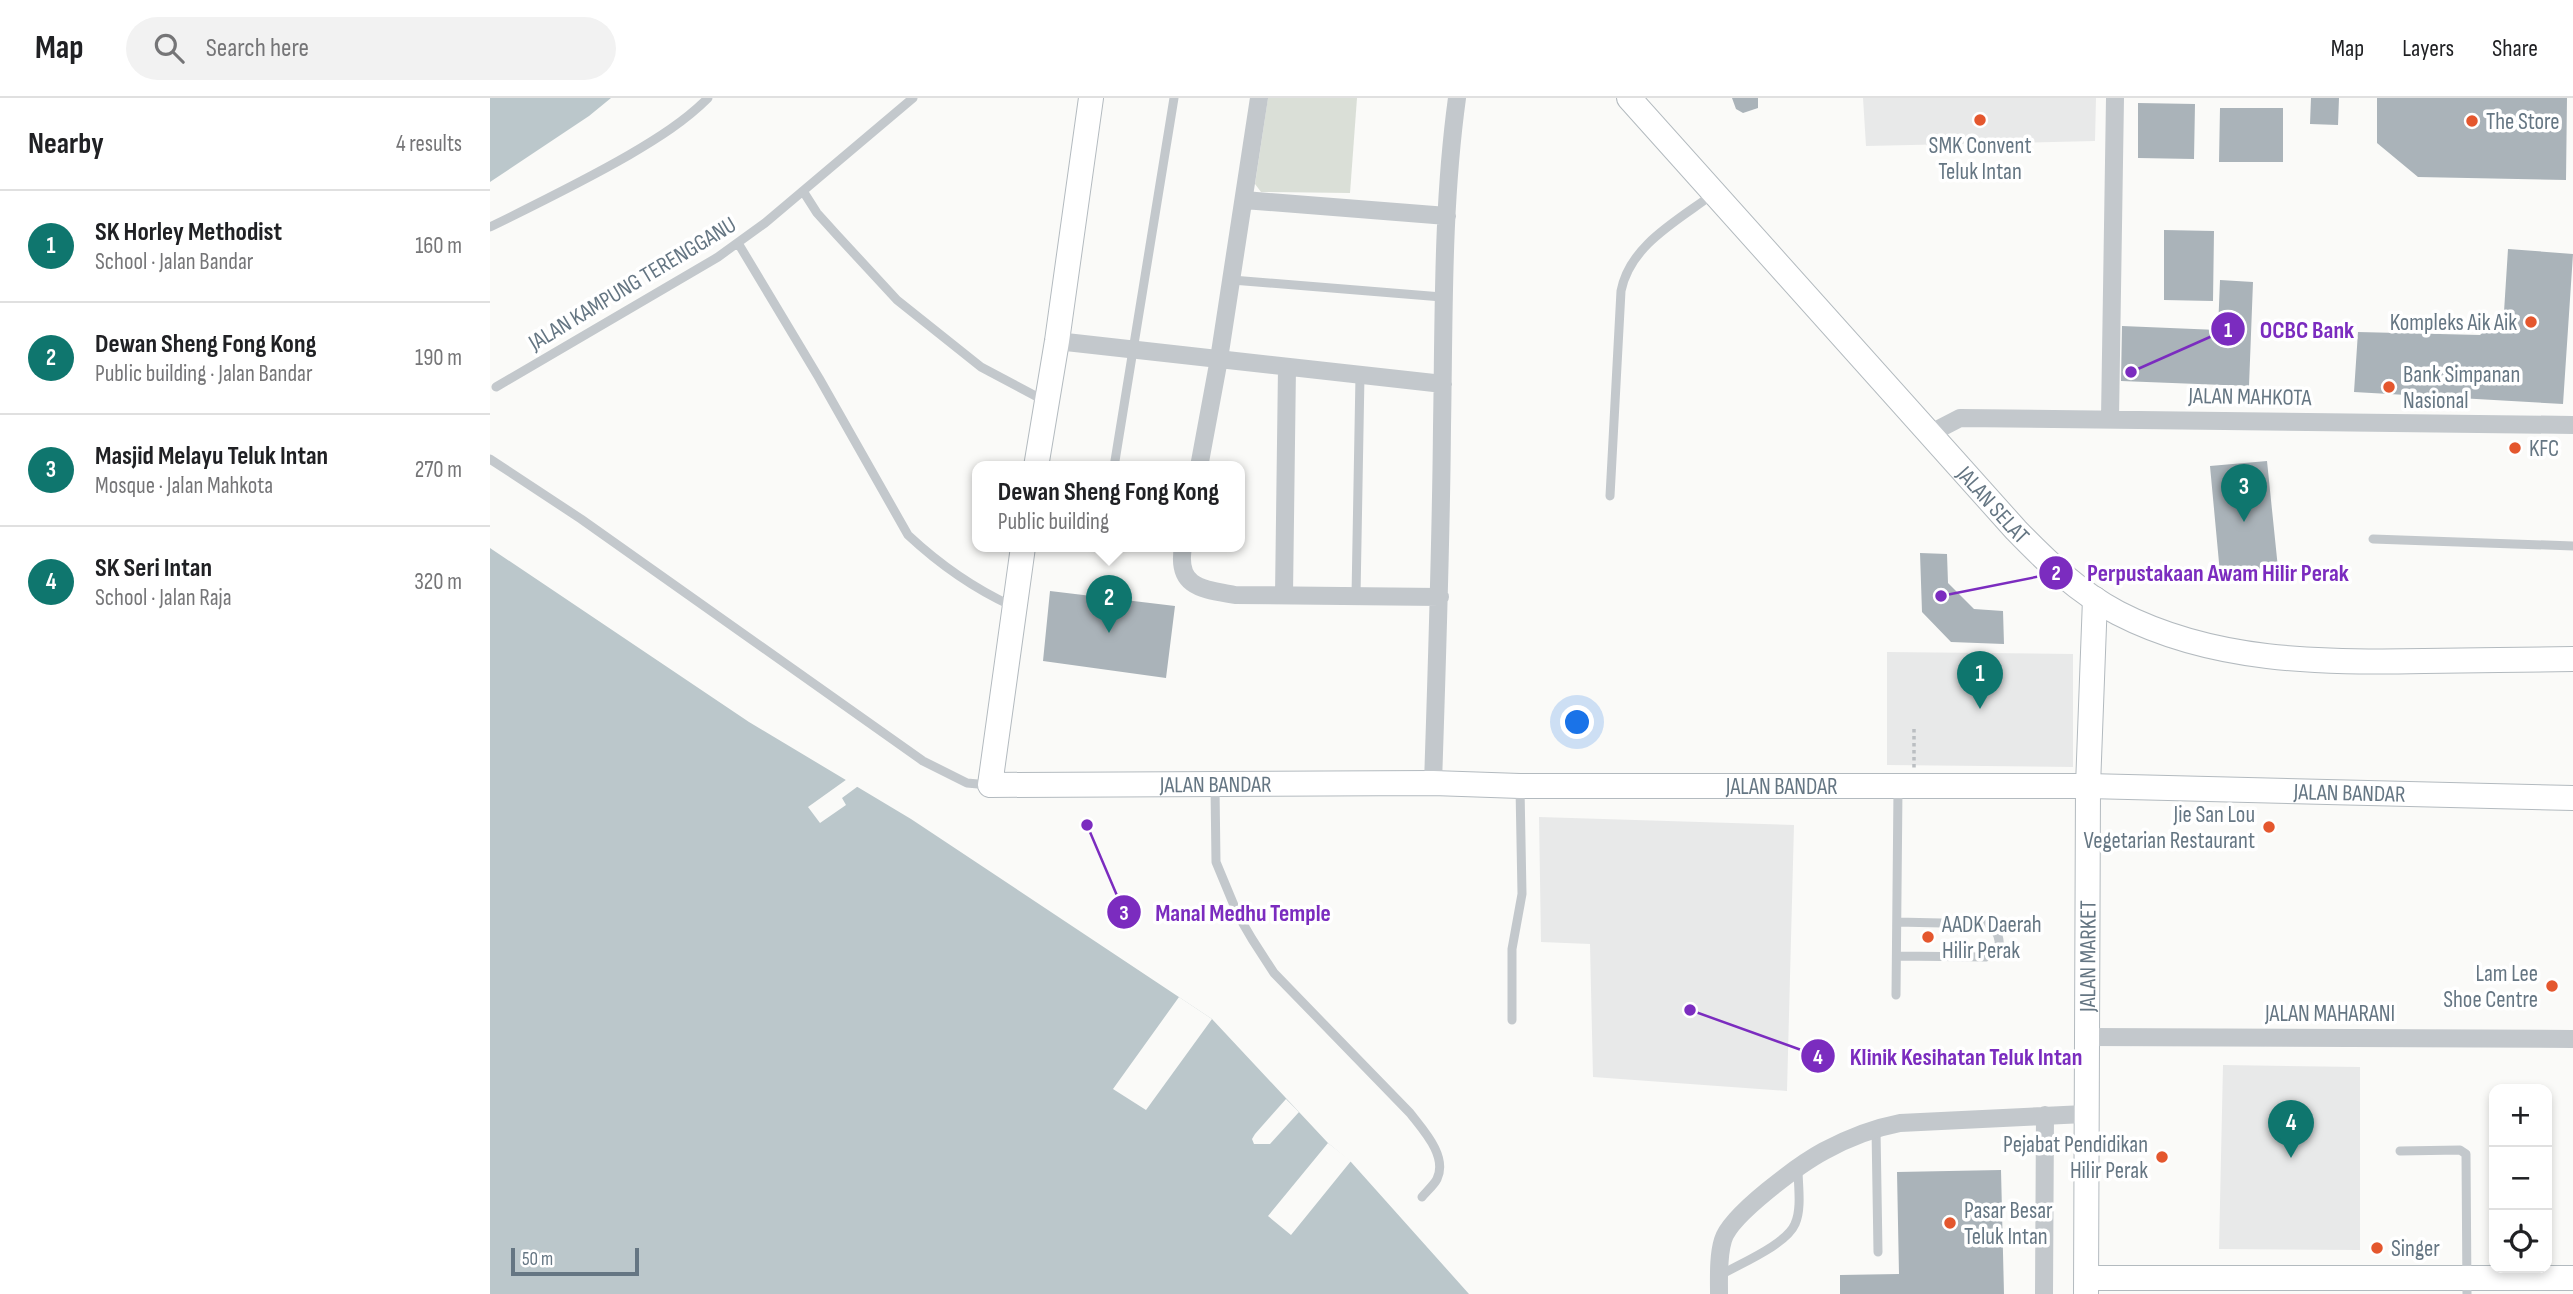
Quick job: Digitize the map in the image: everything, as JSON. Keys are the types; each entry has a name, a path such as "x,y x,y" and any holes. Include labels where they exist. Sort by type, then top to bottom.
{"street":[{"path":"1037,461 1057,341 1091,98"},
{"path":"1200,461 1232,280 1259,98"},
{"path":"1433,783 1440,597 1443,297 1449,156 1457,98"},
{"name":"JALAN SELAT","path":"1629,98 2039,555 2067,580 2095,599 2119,613 2170,634 2218,649 2255,656 2342,663 2573,659"},
{"path":"2110,419 2115,98"},
{"path":"1244,200 1447,216"},
{"path":"1057,341 1443,383"},
{"path":"1284,596 1287,367"},
{"name":"JALAN MAHKOTA","path":"1931,433 1960,418 2573,425"},
{"path":"990,785 1022,552"},
{"path":"1183,552 1181,559 1184,574 1194,585 1235,595 1440,597"},
{"name":"JALAN MARKET","path":"2086,1286 2088,786 2095,599"},
{"name":"JALAN BANDAR","path":"990,785 1433,783 1906,788 2088,786 2573,798"},
{"name":"JALAN MAHARANI","path":"2088,1037 2573,1039"},
{"path":"1719,1285 1723,1238 1735,1219 1823,1151 1876,1127 1900,1123 2085,1114"},
{"path":"2044,1294 2045,1115"},
{"path":"2086,1286 2467,1286 2573,1278"}],"lane":[{"path":"490,227 581,183 639,149 694,113 708,98"},
{"name":"JALAN KAMPUNG TERENGGANU","path":"496,387 684,279 738,243 913,98"},
{"path":"1115,461 1174,98"},
{"path":"803,191 830,227 897,300 981,367 1047,402"},
{"path":"1610,496 1624,275 1646,244 1714,193"},
{"path":"738,243 908,535 989,596 1013,607"},
{"path":"1232,280 1443,297"},
{"path":"1356,596 1360,375"},
{"path":"490,459 581,519 923,761 967,783 990,785"},
{"path":"2373,539 2573,545"},
{"path":"1215,785 1216,862 1238,915 1274,973 1410,1113 1429,1138 1440,1163 1437,1179 1422,1197"},
{"path":"1512,1020 1512,948 1522,894 1520,786"},
{"path":"1896,995 1897,922 1906,788"},
{"path":"1897,922 1986,924 1993,928 2000,941 1994,954 1986,957 1897,956"},
{"path":"1876,1127 1878,1252"},
{"path":"2400,1152 2460,1150 2466,1154 2467,1286"},
{"path":"1719,1285 1788,1234 1796,1223 1798,1169"}],"path":[{"path":"1906,788 1914,730"}],"shaded area":[{"path":"490,98 611,98 589,116 490,182"},
{"path":"1268,98 1357,98 1350,193 1261,192 1255,184"},
{"name":"SMK Convent Teluk Intan","path":"1863,98 2096,98 2095,141 1866,146"},
{"path":"490,548 749,722 911,819 1212,1019 1328,1143 1351,1162 1469,1294 490,1294"},
{"path":"1887,652 2073,654 2073,767 1887,765"},
{"path":"1539,817 1794,825 1787,1091 1593,1077 1590,944 1541,942"},
{"path":"2223,1065 2360,1067 2360,1250 2219,1249"}],"pier":[{"path":"850,777 861,784 842,798 846,805 820,823 808,807"},
{"path":"1179,997 1212,1019 1146,1110 1113,1089"},
{"path":"1286,1099 1299,1112 1270,1144 1254,1144 1252,1139 1255,1134"},
{"path":"1328,1143 1351,1161 1291,1235 1268,1216"}],"building":[{"path":"1732,98 1758,98 1758,108 1743,113 1736,109"},
{"path":"2311,98 2339,98 2338,125 2310,124"},
{"name":"The Store","path":"2377,98 2567,98 2566,180 2418,177 2377,143"},
{"path":"2138,103 2195,104 2194,159 2138,158"},
{"path":"2220,108 2283,108 2283,162 2219,162"},
{"path":"2164,230 2214,231 2213,301 2164,300"},
{"name":"Kompleks Aik Aik","path":"2508,249 2573,254 2563,404 2354,392 2358,332 2480,335 2504,312"},
{"path":"2220,280 2253,282 2249,386 2121,381 2122,326 2218,330"},
{"path":"2267,461 2279,578 2221,584 2210,466"},
{"path":"1920,553 1947,554 1948,583 1974,609 2003,611 2004,644 1951,642 1922,612"},
{"path":"1050,591 1175,606 1166,678 1043,661"},
{"name":"Pasar Besar Teluk Intan","path":"2001,1170 2004,1294 1840,1294 1840,1275 1899,1274 1897,1172"}],"place":[{"name":"SMK Convent Teluk Intan","path":"1980,120"},
{"name":"The Store","path":"2472,121"},
{"name":"Kompleks Aik Aik","path":"2531,322"},
{"name":"OCBC Bank","path":"2131,372"},
{"name":"Bank Simpanan Nasional","path":"2389,387"},
{"name":"KFC","path":"2515,448"},
{"name":"Masjid Melayu Teluk Intan","path":"2244,522"},
{"name":"Perpustakaan Awam Hilir Perak","path":"1941,596"},
{"name":"Dewan Sheng Fong Kong","path":"1109,633"},
{"name":"SK Horley Methodist","path":"1980,709"},
{"name":"Manal Medhu Temple","path":"1087,825"},
{"name":"Jie San Lou Vegetarian Restaurant","path":"2269,827"},
{"name":"AADK Daerah Hilir Perak","path":"1928,937"},
{"name":"Lam Lee Shoe Centre","path":"2552,986"},
{"name":"Klinik Kesihatan Teluk Intan","path":"1690,1010"},
{"name":"Pejabat Pendidikan Hilir Perak","path":"2162,1157"},
{"name":"SK Seri Intan","path":"2291,1158"},
{"name":"Pasar Besar Teluk Intan","path":"1950,1223"},
{"name":"Singer","path":"2377,1248"}]}
